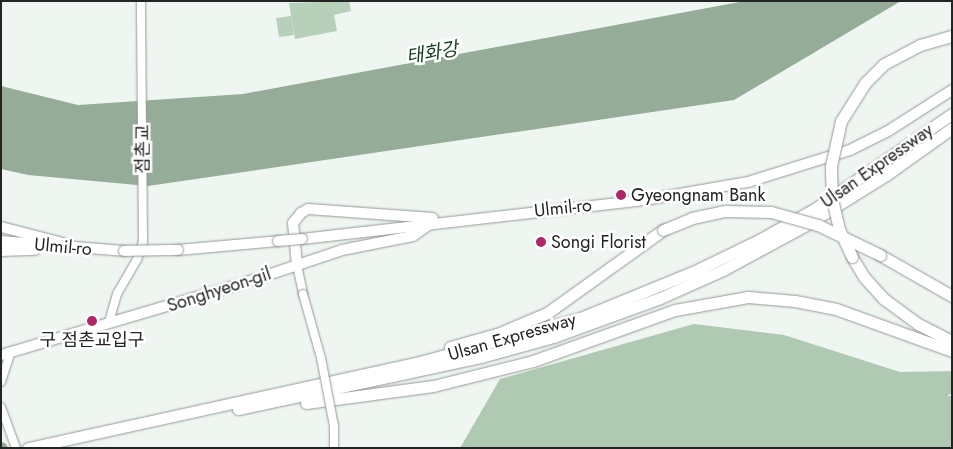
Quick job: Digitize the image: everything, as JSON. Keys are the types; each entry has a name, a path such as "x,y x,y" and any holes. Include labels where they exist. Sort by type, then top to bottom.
{"highway":[{"path":"952,36 920,45 884,64 861,88 841,121 831,166 832,199 839,229 852,257 884,299 918,324 952,341"},
{"name":"Ulsan Expressway","path":"28,448 386,369 542,330 617,304 693,272 816,208 952,114"},
{"name":"Ulsan Expressway","path":"66,448 279,402 518,347 660,298 723,270 804,226 886,175 952,128"},
{"path":"386,369 397,360 497,334 534,319 576,294 636,246 663,230 692,218 726,212 771,212 818,225 880,255 952,296"},
{"path":"279,402 300,404 433,386 533,360 675,310 748,297 795,301 836,309 952,351"}],"main road":[{"name":"Ulmil-ro","path":"1,241 124,251 178,250 278,241 433,222 645,200 774,176 850,150 888,130 952,90"},
{"path":"297,265 293,223 301,212 308,209 460,219"},
{"name":"Songhyeon-gil","path":"109,322 142,314 342,250 413,236 433,222"},
{"path":"2,227 88,249"},
{"path":"1,251 88,249"},
{"path":"6,354 109,322"}],"street":[{"name":"점촌교","path":"109,322 117,294 137,260 144,228 141,1"},
{"path":"297,265 321,358 334,426 334,448"},
{"path":"1,382 6,354"},
{"path":"1,407 16,448"}],"shaded area":[{"path":"349,1 351,11 334,15 337,31 295,39 289,3"},
{"path":"745,1 901,1 734,100 148,186 28,175 1,169 1,86 78,105 243,94"},
{"path":"291,16 294,35 279,37 276,18"},
{"path":"694,324 784,335 900,372 952,371 952,393 947,396 952,396 952,448 460,448 500,379"}],"place":[{"name":"Gyeongnam Bank","path":"621,195"},
{"name":"Songi Florist","path":"541,242"},
{"name":"구 점촌교입구","path":"92,321"}],"water label":[{"name":"태화강","path":"432,53"}]}
